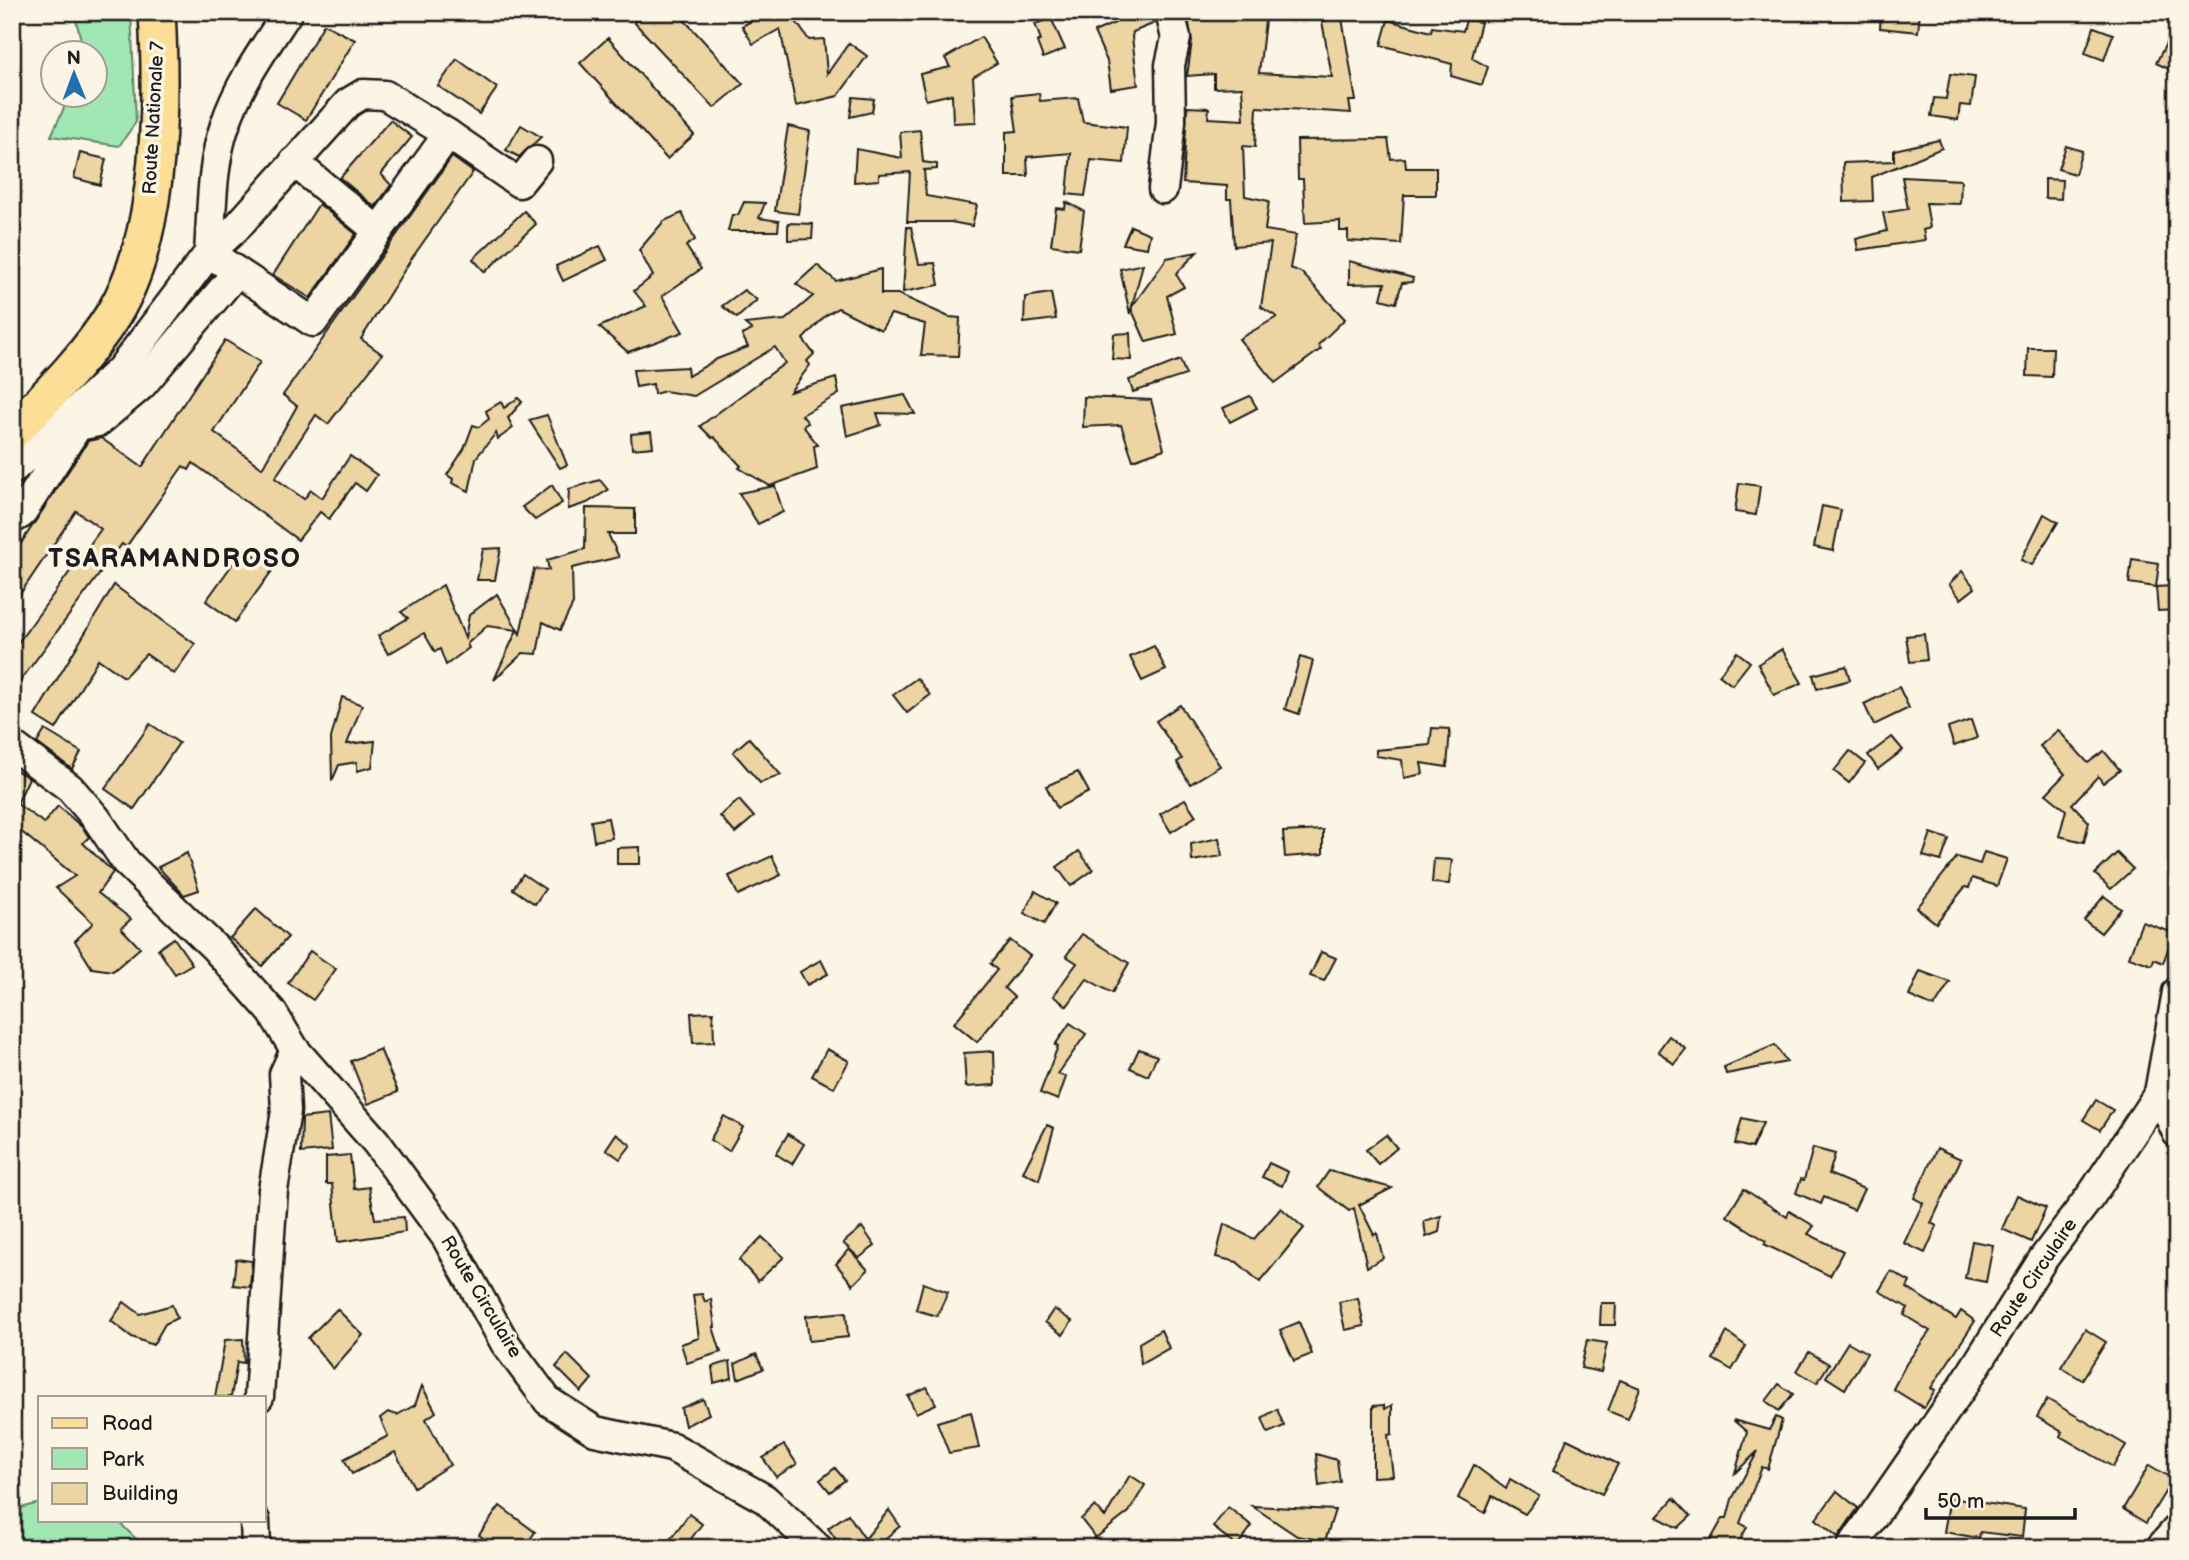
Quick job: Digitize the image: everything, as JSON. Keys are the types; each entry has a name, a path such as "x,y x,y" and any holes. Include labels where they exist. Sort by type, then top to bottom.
{"main road":[{"name":"Route Nationale 7","path":"12,432 87,351 114,313 134,272 152,197 158,124 157,12"}],"street":[{"path":"209,253 214,177 225,125 259,57 288,12"},
{"path":"1163,189 1171,122 1170,65 1176,38 1170,12"},
{"path":"12,470 121,369 209,253 236,228 348,103 363,94 385,95 519,183 537,161"},
{"path":"209,253 313,322 448,134"},
{"path":"294,162 378,231"},
{"path":"12,519 21,514 78,426 98,422 142,385 237,272"},
{"name":"Route Circulaire","path":"12,745 69,788 96,817 126,862 215,948 272,1012 295,1050 376,1142 438,1227 505,1343 548,1401 595,1430 672,1447 765,1499 818,1548"},
{"name":"Route Circulaire","path":"1851,1548 2159,1093 2177,992"},
{"path":"259,1396 273,1191 286,1111 284,1074 295,1050"},
{"path":"2159,1093 2177,1133"},
{"path":"255,1522 256,1548"},
{"path":"2160,1548 2177,1529"}],"green space":[{"path":"74,12 131,12 136,122 119,146 51,136 64,108 108,108 108,38 80,38"},
{"path":"38,1504 38,1522 119,1522 145,1548 12,1548 12,1510"}],"building":[{"path":"646,12 677,12 743,84 714,108 634,22"},
{"path":"768,12 810,12 795,20 809,40 824,39 827,74 849,43 867,56 838,96 796,106 780,29 753,44 742,26"},
{"path":"1110,12 1154,12 1155,23 1133,32 1138,85 1111,89 1107,61 1094,32 1117,22"},
{"path":"1187,12 1266,12 1259,73 1332,77 1322,21 1342,18 1356,101 1349,101 1351,113 1257,107 1255,147 1243,146 1245,196 1269,201 1265,230 1296,235 1290,268 1301,272 1345,319 1318,345 1321,349 1275,383 1239,339 1277,317 1261,307 1271,243 1234,246 1231,199 1227,199 1227,186 1183,183 1187,107 1209,108 1208,118 1244,120 1242,87 1214,88 1214,74 1187,76 1192,41"},
{"path":"1881,12 1920,12 1918,32 1880,28"},
{"path":"1051,18 1065,49 1043,58 1037,42 1041,40 1035,24"},
{"path":"1388,20 1431,32 1432,27 1463,31 1466,20 1481,22 1472,58 1488,67 1482,85 1451,76 1452,64 1381,45"},
{"path":"2177,22 2177,73 2156,63"},
{"path":"324,24 355,40 306,120 277,103"},
{"path":"2094,27 2113,34 2104,60 2085,53"},
{"path":"981,37 997,63 973,77 976,122 953,123 952,94 926,100 920,74 950,67 945,58"},
{"path":"608,38 694,135 667,159 580,63"},
{"path":"457,59 497,88 479,114 438,86"},
{"path":"1950,74 1975,77 1971,106 1960,105 1958,120 1931,116 1934,98 1946,99"},
{"path":"1039,93 1040,101 1078,98 1083,122 1127,127 1124,163 1091,160 1085,196 1067,194 1071,153 1027,157 1028,176 1006,176 1006,132 1017,131 1012,96"},
{"path":"853,97 874,99 872,112 850,117"},
{"path":"390,120 412,137 381,174 391,185 375,207 340,178"},
{"path":"521,125 541,137 519,157 506,150"},
{"path":"788,126 810,131 798,214 775,211"},
{"path":"920,130 923,162 937,164 937,169 924,170 926,196 977,205 972,226 951,222 907,222 910,172 879,174 879,180 854,182 856,149 902,158 900,132"},
{"path":"1388,139 1391,159 1405,158 1406,168 1436,168 1436,195 1404,195 1401,244 1348,241 1348,231 1340,231 1340,221 1305,223 1303,179 1298,179 1297,140"},
{"path":"1939,140 1942,148 1872,177 1873,201 1844,202 1843,163 1894,161 1894,150"},
{"path":"2066,146 2082,151 2075,174 2058,169"},
{"path":"80,153 106,159 100,185 74,178"},
{"path":"452,157 473,172 412,258 361,339 382,354 328,424 316,415 275,478 304,499 311,490 322,498 350,456 377,475 366,491 355,483 329,519 320,512 298,540 193,463 189,470 183,466 126,547 122,544 12,692 12,651 101,529 76,511 12,606 12,557 88,441 101,438 142,467 225,340 260,362 214,432 262,468 297,406 283,395"},
{"path":"1902,177 1961,180 1960,204 1926,203 1930,228 1923,230 1925,240 1858,250 1856,239 1887,231 1883,213 1908,209"},
{"path":"2045,179 2062,180 2061,199 2045,198"},
{"path":"744,202 765,203 759,218 779,221 778,231 728,231 732,215 738,215"},
{"path":"1066,202 1084,211 1079,249 1051,245 1056,208 1065,209"},
{"path":"319,204 356,234 310,298 273,275"},
{"path":"524,211 536,224 485,272 473,259"},
{"path":"682,213 695,240 686,246 701,269 662,296 683,332 628,352 599,327 646,306 634,291 653,276 639,250 664,221"},
{"path":"788,223 813,224 812,239 788,240"},
{"path":"1131,226 1150,234 1147,248 1123,244"},
{"path":"907,227 911,227 919,264 935,263 939,285 903,292"},
{"path":"600,246 607,260 563,281 556,266"},
{"path":"1197,252 1176,274 1184,287 1167,296 1177,334 1146,342 1131,308 1167,258"},
{"path":"1349,261 1413,278 1412,282 1402,283 1396,303 1381,299 1385,283 1349,284"},
{"path":"1143,264 1130,314 1120,269"},
{"path":"817,265 836,281 881,269 881,294 898,294 949,317 960,318 958,356 921,355 925,324 891,314 881,330 838,308 825,316 803,339 814,354 807,361 810,365 790,392 836,378 839,394 802,415 808,423 803,426 818,445 814,446 817,469 770,486 739,468 741,466 700,426 785,363 775,347 694,396 665,391 654,394 653,384 636,387 633,370 687,367 688,376 717,359 748,347 742,335 752,330 745,324 785,320 813,296 796,284"},
{"path":"744,290 757,300 737,318 722,306"},
{"path":"1051,293 1056,319 1024,323 1025,297"},
{"path":"1130,333 1131,360 1112,359 1114,334"},
{"path":"2028,348 2053,348 2052,377 2027,376"},
{"path":"1180,360 1186,375 1133,392 1129,380"},
{"path":"905,395 915,414 877,413 881,425 847,436 842,408"},
{"path":"1250,396 1257,408 1230,422 1223,408"},
{"path":"1084,397 1151,400 1164,449 1133,460 1121,425 1083,427"},
{"path":"518,398 522,402 508,418 513,428 498,439 496,433 476,458 469,491 452,483 453,479 447,475 464,449 473,425 479,427 489,419 486,411 501,402 504,408"},
{"path":"547,415 567,465 560,468 529,420"},
{"path":"651,432 653,447 632,449 631,434"},
{"path":"600,480 608,490 587,503 568,509 569,489"},
{"path":"1739,483 1760,486 1756,515 1735,512"},
{"path":"552,485 562,503 535,520 522,507"},
{"path":"775,486 783,512 758,524 739,493"},
{"path":"1822,506 1841,510 1833,551 1814,547"},
{"path":"586,508 635,509 635,534 608,534 619,557 572,568 573,604 560,630 543,622 537,654 523,653 494,680 517,630 487,626 467,644 469,648 446,665 440,649 435,652 424,633 388,654 378,636 408,618 401,612 443,585 465,638 469,615 497,594 520,634 534,569 549,570 547,560 585,549"},
{"path":"2044,514 2058,522 2032,565 2021,560"},
{"path":"244,548 274,568 235,622 206,601"},
{"path":"501,548 495,580 477,580 483,549"},
{"path":"2132,559 2159,563 2156,587 2129,583"},
{"path":"1962,571 1975,588 1961,599 1949,584"},
{"path":"114,585 195,644 174,674 146,654 124,677 98,659 56,729 35,716"},
{"path":"2173,586 2175,610 2158,611 2156,587"},
{"path":"1924,634 1927,660 1910,662 1906,636"},
{"path":"1154,646 1166,670 1142,681 1130,657"},
{"path":"1782,649 1802,683 1774,695 1758,664"},
{"path":"1737,652 1750,662 1732,685 1719,675"},
{"path":"1300,657 1313,661 1299,714 1285,709"},
{"path":"1846,666 1850,680 1817,689 1813,675"},
{"path":"917,678 930,695 907,713 893,695"},
{"path":"1899,687 1909,708 1874,725 1864,704"},
{"path":"342,697 362,705 347,744 375,741 372,767 357,771 357,762 339,765 332,781 331,738"},
{"path":"1180,705 1220,766 1190,784 1177,762 1182,759 1156,721"},
{"path":"1971,720 1977,738 1954,746 1948,728"},
{"path":"150,724 179,743 134,809 105,789"},
{"path":"1432,728 1450,729 1447,767 1421,763 1423,774 1404,778 1402,760 1376,756 1376,750 1430,745"},
{"path":"45,730 81,752 72,769 37,743"},
{"path":"2058,730 2088,763 2104,751 2120,770 2103,783 2098,776 2072,804 2089,822 2084,842 2059,836 2066,810 2046,794 2065,774 2040,746"},
{"path":"1892,737 1903,750 1878,769 1868,755"},
{"path":"749,738 781,775 760,783 733,752"},
{"path":"1850,751 1865,763 1849,783 1834,771"},
{"path":"12,768 29,778 17,804 44,823 58,806 83,828 89,837 83,843 113,872 98,893 131,919 121,928 140,948 113,971 92,968 75,941 93,923 56,888 75,876 12,824"},
{"path":"1078,772 1089,792 1057,808 1046,786"},
{"path":"1185,799 1196,816 1171,832 1160,814"},
{"path":"739,800 754,817 735,833 720,816"},
{"path":"608,818 612,838 594,841 591,821"},
{"path":"1323,830 1323,854 1285,857 1283,832"},
{"path":"1931,833 1949,839 1941,861 1923,856"},
{"path":"1219,838 1222,856 1192,861 1191,844"},
{"path":"640,847 640,864 617,864 617,848"},
{"path":"1079,851 1093,870 1071,886 1057,867"},
{"path":"1984,852 2007,859 1997,886 1972,878 1969,888 1965,887 1936,923 1917,908 1957,857 1980,864"},
{"path":"187,853 199,890 184,895 158,867"},
{"path":"2117,853 2133,869 2111,889 2095,874"},
{"path":"772,856 781,875 738,895 729,876"},
{"path":"1434,859 1452,860 1449,884 1432,883"},
{"path":"523,874 545,889 535,904 513,889"},
{"path":"1035,891 1056,903 1044,924 1024,913"},
{"path":"2104,896 2121,909 2101,933 2084,920"},
{"path":"256,909 288,937 262,966 230,938"},
{"path":"2142,922 2174,933 2163,963 2154,959 2152,965 2129,957"},
{"path":"1082,934 1129,963 1112,993 1087,979 1067,1006 1053,996 1077,963 1066,956"},
{"path":"174,938 192,964 175,974 158,949"},
{"path":"1010,940 1030,956 1004,988 1014,997 977,1042 954,1023 997,970 990,964"},
{"path":"310,951 336,969 313,1000 288,983"},
{"path":"1321,952 1336,958 1324,981 1310,976"},
{"path":"821,960 828,974 807,985 800,972"},
{"path":"1920,971 1950,982 1934,1007 1909,996"},
{"path":"713,1012 714,1042 693,1043 691,1013"},
{"path":"1070,1023 1086,1034 1058,1074 1066,1077 1058,1100 1040,1093 1058,1046 1055,1045"},
{"path":"1669,1036 1686,1049 1674,1064 1658,1051"},
{"path":"1775,1045 1787,1062 1726,1074 1724,1067"},
{"path":"380,1049 398,1092 368,1104 351,1061"},
{"path":"827,1049 849,1061 834,1088 812,1076"},
{"path":"1139,1049 1157,1056 1148,1076 1130,1068"},
{"path":"994,1051 995,1085 966,1087 964,1053"},
{"path":"2096,1100 2113,1110 2100,1130 2083,1120"},
{"path":"328,1115 332,1150 301,1153 302,1118"},
{"path":"724,1116 743,1127 729,1151 710,1140"},
{"path":"1742,1118 1763,1123 1752,1148 1735,1144"},
{"path":"1047,1125 1054,1128 1039,1180 1023,1172"},
{"path":"616,1134 631,1145 620,1159 606,1149"},
{"path":"788,1134 804,1144 792,1164 776,1154"},
{"path":"1386,1135 1397,1148 1378,1164 1366,1150"},
{"path":"1813,1148 1835,1154 1829,1174 1864,1189 1854,1210 1824,1197 1821,1204 1796,1193 1801,1179 1804,1180"},
{"path":"1937,1148 1961,1159 1931,1223 1937,1226 1925,1253 1904,1243 1923,1203 1914,1198"},
{"path":"350,1155 354,1189 369,1187 375,1219 404,1217 405,1232 338,1242 332,1184 326,1184 326,1157"},
{"path":"1269,1163 1288,1172 1282,1186 1262,1177"},
{"path":"1329,1171 1392,1188 1359,1205 1374,1235 1377,1233 1383,1258 1367,1267 1354,1208 1349,1211 1318,1187"},
{"path":"1744,1189 1787,1217 1789,1211 1814,1226 1808,1234 1843,1251 1830,1276 1764,1244 1766,1241 1727,1216"},
{"path":"2017,1195 2046,1208 2031,1242 2002,1229"},
{"path":"1281,1208 1304,1228 1260,1282 1237,1262 1216,1257 1224,1224 1254,1239"},
{"path":"1441,1216 1439,1232 1426,1237 1424,1221"},
{"path":"862,1227 875,1246 859,1258 843,1243"},
{"path":"762,1237 784,1257 758,1281 739,1260"},
{"path":"1972,1241 1993,1245 1986,1282 1965,1278"},
{"path":"849,1249 868,1270 853,1285 836,1264"},
{"path":"236,1259 252,1261 250,1287 233,1285"},
{"path":"1891,1271 1910,1282 1907,1288 1956,1319 1961,1311 1975,1321 1931,1388 1935,1390 1924,1408 1893,1389 1906,1364 1930,1331 1904,1315 1908,1308 1879,1291"},
{"path":"923,1283 948,1292 937,1316 916,1310"},
{"path":"702,1294 705,1302 711,1299 713,1327 721,1352 687,1363 681,1344 699,1338 693,1295"},
{"path":"1358,1298 1364,1326 1345,1330 1339,1302"},
{"path":"124,1302 140,1314 172,1305 177,1318 165,1324 153,1345 132,1337 111,1321"},
{"path":"1601,1303 1616,1303 1615,1325 1600,1325"},
{"path":"337,1309 363,1335 333,1369 308,1338"},
{"path":"1054,1309 1072,1321 1063,1335 1045,1322"},
{"path":"846,1312 848,1337 809,1341 806,1316"},
{"path":"1299,1322 1312,1354 1294,1361 1280,1330"},
{"path":"2085,1329 2106,1342 2082,1380 2061,1367"},
{"path":"1161,1330 1169,1348 1141,1364 1139,1343"},
{"path":"1727,1332 1746,1346 1732,1370 1713,1359"},
{"path":"243,1339 244,1363 237,1362 231,1396 215,1396 225,1340"},
{"path":"1587,1340 1607,1343 1601,1372 1581,1368"},
{"path":"1848,1342 1867,1353 1845,1389 1826,1377"},
{"path":"1809,1352 1829,1364 1817,1383 1797,1371"},
{"path":"567,1354 592,1379 581,1392 556,1367"},
{"path":"756,1354 763,1369 738,1379 735,1364"},
{"path":"730,1361 732,1378 714,1383 712,1367"},
{"path":"1620,1380 1640,1388 1628,1419 1608,1411"},
{"path":"1779,1384 1793,1394 1779,1411 1766,1401"},
{"path":"422,1386 436,1412 426,1419 450,1465 414,1487 395,1452 352,1474 344,1459 388,1436 380,1418 388,1412 397,1415 415,1405"},
{"path":"927,1387 936,1404 916,1413 908,1396"},
{"path":"703,1399 709,1414 685,1426 681,1408"},
{"path":"2047,1399 2126,1445 2113,1467 2060,1436 2062,1432 2037,1417"},
{"path":"1384,1405 1385,1409 1392,1405 1392,1434 1388,1435 1393,1476 1373,1477 1373,1406"},
{"path":"1277,1409 1284,1426 1268,1433 1262,1418"},
{"path":"971,1412 979,1448 949,1453 937,1422"},
{"path":"1776,1417 1782,1420 1768,1469 1762,1467 1740,1523 1747,1527 1736,1548 1706,1548 1723,1518 1727,1518 1732,1499 1758,1451 1735,1473 1747,1432 1733,1420 1769,1430"},
{"path":"1567,1439 1618,1464 1602,1494 1553,1471"},
{"path":"784,1445 797,1464 776,1477 763,1458"},
{"path":"1316,1454 1337,1460 1340,1482 1319,1486"},
{"path":"1474,1465 1506,1489 1510,1479 1539,1496 1525,1514 1492,1496 1485,1513 1458,1498"},
{"path":"2149,1465 2173,1479 2146,1523 2123,1509"},
{"path":"835,1468 845,1480 830,1492 820,1480"},
{"path":"1130,1475 1145,1485 1129,1512 1093,1540 1094,1536 1081,1519 1095,1506 1105,1517"},
{"path":"1837,1491 1858,1508 1838,1537 1816,1519"},
{"path":"1674,1498 1691,1516 1678,1528 1657,1517"},
{"path":"1950,1498 2025,1509 2022,1537 1980,1532 1979,1538 1944,1532"},
{"path":"500,1506 535,1532 524,1548 497,1548 479,1535"},
{"path":"1252,1506 1335,1510 1325,1541 1297,1536"},
{"path":"1228,1507 1252,1526 1237,1546 1213,1527"},
{"path":"889,1510 900,1526 874,1548 842,1548 828,1528 848,1514 865,1539"},
{"path":"689,1514 702,1524 684,1548 664,1548"}],"district":[{"name":"TSARAMANDROSO","path":"175,559"}]}
